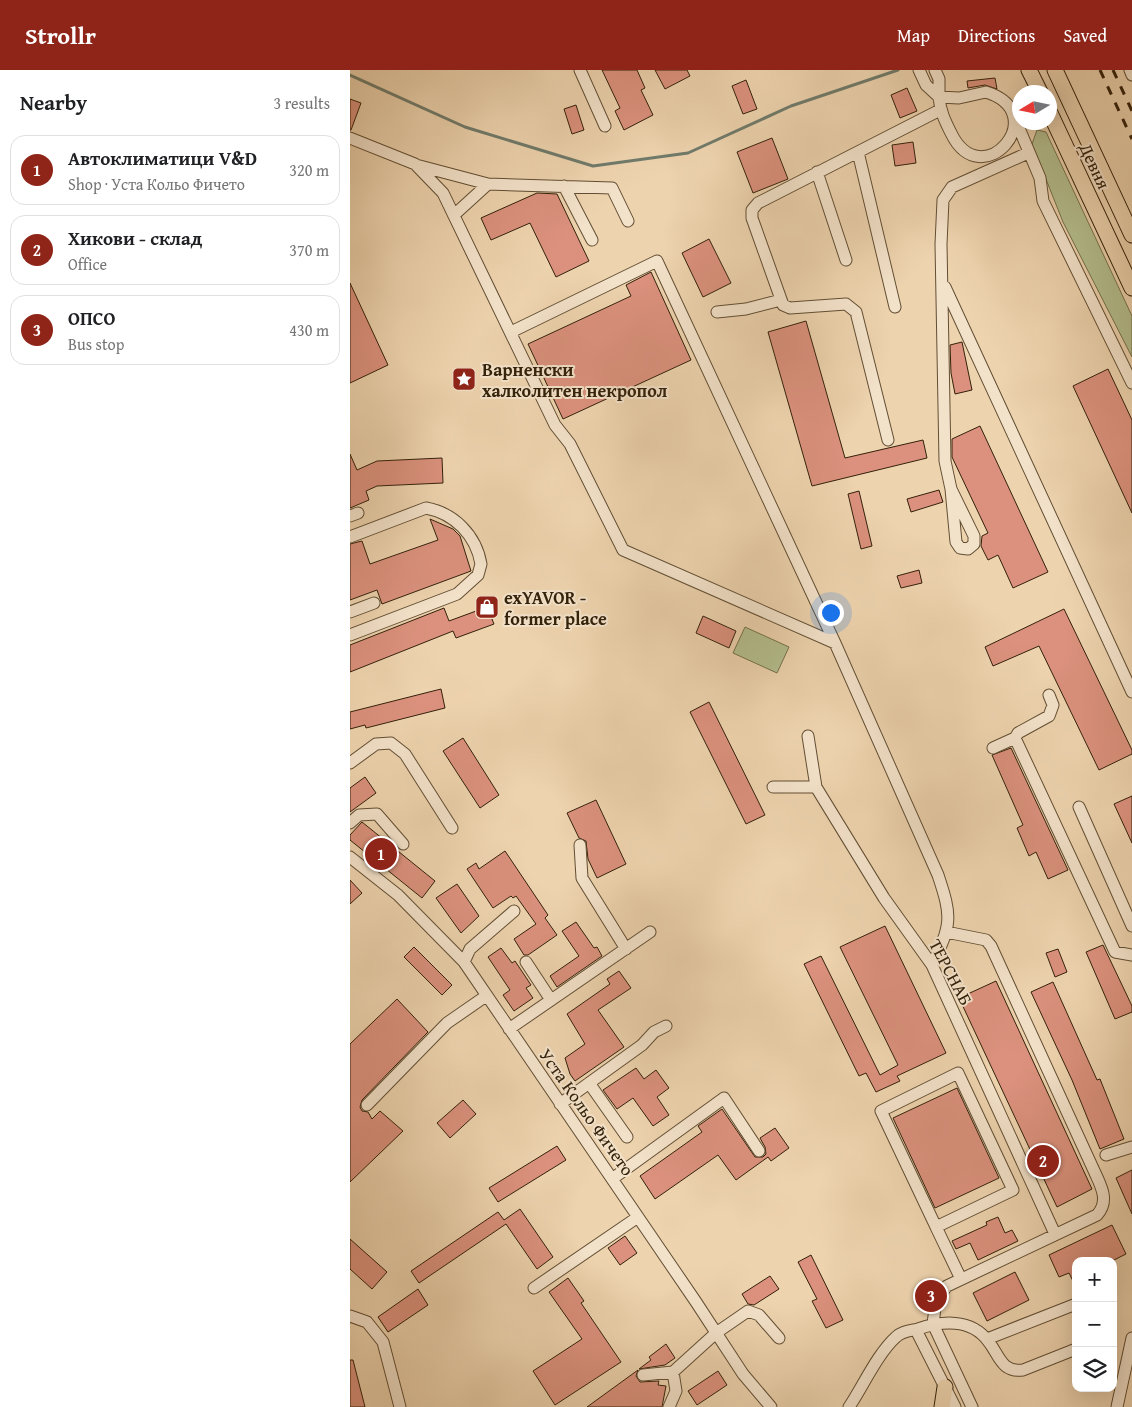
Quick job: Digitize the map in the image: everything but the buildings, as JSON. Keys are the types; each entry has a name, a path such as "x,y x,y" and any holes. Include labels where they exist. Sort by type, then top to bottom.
{"main road":[{"path":"1029,70 1036,85"},
{"name":"Девня","path":"1055,70 1132,235"},
{"name":"Девня","path":"1057,128 1132,288"},
{"path":"942,1407 945,1387"}],"street":[{"path":"580,70 605,126"},
{"path":"919,70 926,85 939,97 959,98 986,92 1002,99 1012,113"},
{"path":"1130,70 1132,75"},
{"path":"937,75 940,110 960,148 976,156 987,156 1004,148 1013,135 1013,130"},
{"path":"888,440 854,308 842,304 788,308 781,300 752,218 752,210 758,202 940,110"},
{"path":"1019,130 1040,178 1043,201 1132,383"},
{"path":"350,138 415,164 488,184 612,188 628,221"},
{"path":"858,152 895,307"},
{"path":"950,489 945,461 943,283 940,244 943,200 952,187 1028,153"},
{"path":"415,164 443,193 555,425 570,444 623,550 835,643"},
{"path":"817,172 846,260"},
{"path":"454,215 488,184"},
{"path":"564,186 592,240"},
{"path":"511,332 657,262 835,643 938,874 949,909 946,932 932,965"},
{"path":"943,283 1132,692"},
{"path":"717,312 746,309 781,300"},
{"path":"350,536 426,508 439,511 464,527 481,564 478,575 457,594 350,635"},
{"path":"350,612 374,602"},
{"path":"993,748 1015,738 1018,733 1049,716 1053,705 1049,695"},
{"name":"ТЕРСНАБ","path":"808,736 816,787 884,898 932,965 1055,1234"},
{"path":"1015,738 1115,952 1132,955"},
{"path":"350,763 376,744 391,742 405,754 452,828"},
{"path":"772,786 816,787"},
{"path":"1079,807 1132,926"},
{"path":"350,823 359,815 377,814 404,844"},
{"path":"580,845 582,878 626,949"},
{"name":"Уста Кольо Фичето","path":"350,857 398,895 464,962 743,1374 772,1407"},
{"path":"464,962 470,949 514,911"},
{"path":"509,1029 650,932"},
{"path":"946,932 986,940 991,946 1101,1186 1104,1197 1103,1205 1097,1215 947,1286 936,1300 932,1324 972,1407"},
{"path":"526,962 551,1000"},
{"path":"367,1105 447,1024 486,996"},
{"path":"560,1104 642,1045 654,1032 666,1026"},
{"path":"936,1228 1013,1190 958,1073 881,1111 936,1228 961,1279"},
{"path":"588,1083 627,1137"},
{"path":"612,1179 724,1098 759,1151"},
{"path":"1106,1155 1132,1146"},
{"path":"534,1288 638,1217"},
{"path":"987,1339 1072,1306"},
{"path":"642,1375 673,1372 716,1333 744,1312 752,1311 759,1314 780,1338"},
{"path":"350,1316 367,1322 383,1342 400,1407"},
{"path":"849,1407 897,1335 932,1324 961,1323 972,1327 987,1339 1004,1366 1015,1371 1027,1369 1072,1351"},
{"path":"916,1330 955,1407"},
{"path":"1117,1407 1132,1338"},
{"path":"669,1407 676,1391 673,1372"}],"green space":[{"path":"1037,130 1046,132 1132,316 1132,357 1063,222 1032,144"},
{"path":"745,627 789,647 777,673 733,653"}],"waterway":[{"path":"350,75 465,127 593,166 688,153 791,106 898,70"}],"railway":[{"path":"1100,70 1132,139"},
{"path":"1113,70 1132,111"}],"place":[{"name":"Варненски халколитен некропол","path":"464,379"},
{"name":"exYAVOR - former place","path":"487,607"},
{"name":"Автоклиматици V&D","path":"381,854"},
{"name":"Хикови - склад","path":"1043,1161"},
{"name":"ОПСО","path":"931,1296"}]}
